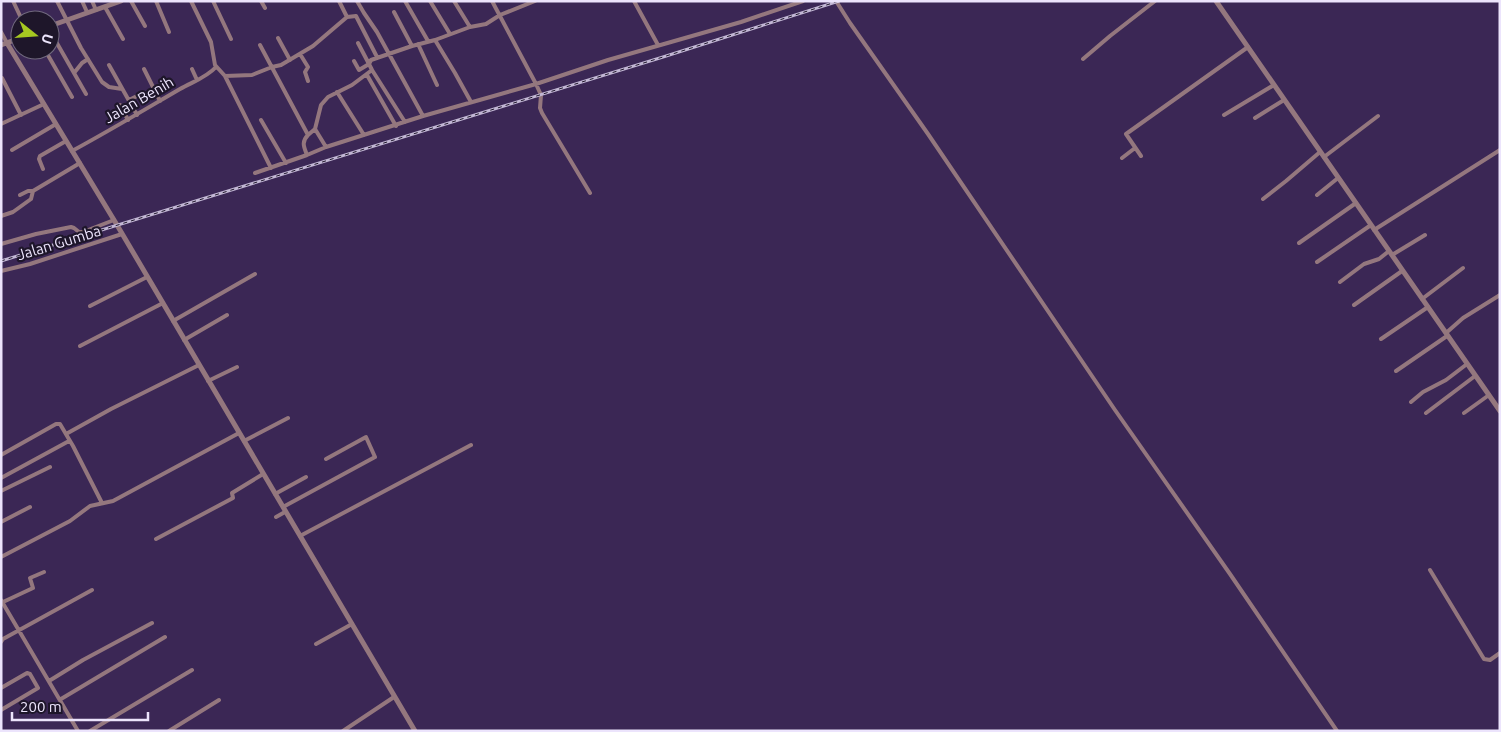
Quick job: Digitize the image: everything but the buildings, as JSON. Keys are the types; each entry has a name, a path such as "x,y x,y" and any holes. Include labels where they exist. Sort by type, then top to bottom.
{"street":[{"path":"57,1 88,59 105,85 122,89"},
{"path":"82,1 87,12"},
{"path":"92,1 96,10"},
{"path":"60,22 121,1"},
{"path":"131,1 145,26"},
{"path":"156,1 170,32"},
{"path":"191,1 211,42 213,61 225,76 271,168"},
{"path":"213,1 231,38"},
{"path":"261,1 266,8"},
{"path":"339,1 347,17"},
{"path":"357,1 372,24 423,116"},
{"path":"405,1 428,41"},
{"path":"430,1 450,34"},
{"path":"454,1 470,27"},
{"path":"492,1 541,95 540,108 542,113 590,193"},
{"path":"354,61 358,70 377,57 435,40 470,27 486,24 500,15 535,1"},
{"path":"634,1 658,45"},
{"path":"255,173 326,147 423,116 741,22 803,1"},
{"path":"836,1 1337,731"},
{"path":"1083,60 1155,1"},
{"path":"1216,1 1500,411"},
{"path":"105,7 124,39"},
{"path":"394,12 412,46"},
{"path":"225,76 252,75 282,65 322,40 347,17 352,15 356,16 377,57"},
{"path":"1,32 415,731"},
{"path":"278,38 290,60"},
{"path":"435,40 456,73 471,102"},
{"path":"1,45 10,42"},
{"path":"358,43 372,70 405,122"},
{"path":"260,44 308,134"},
{"path":"418,44 437,85"},
{"path":"1140,156 1126,134 1248,47"},
{"path":"60,48 86,94"},
{"path":"300,54 308,67 305,72 308,82"},
{"path":"74,73 88,59"},
{"path":"51,60 72,98"},
{"path":"110,65 137,115"},
{"name":"Jalan Benih","path":"72,151 211,73 216,67"},
{"path":"144,69 160,101"},
{"path":"192,69 197,80"},
{"path":"308,155 304,140 315,128 321,106 328,97 372,70"},
{"path":"366,75 396,126"},
{"path":"2,78 21,115"},
{"path":"1224,115 1274,85"},
{"path":"336,92 364,135"},
{"path":"129,100 139,95"},
{"path":"1255,118 1284,100"},
{"path":"1,124 44,104"},
{"path":"120,105 128,120"},
{"path":"1324,157 1378,116"},
{"path":"261,120 286,163"},
{"path":"12,150 56,124"},
{"path":"315,128 326,147"},
{"path":"44,169 39,159 40,156 66,141"},
{"path":"1122,158 1135,148"},
{"path":"1316,262 1500,150"},
{"path":"1263,199 1286,182 1320,152"},
{"path":"20,195 33,191 80,163"},
{"path":"1317,195 1338,178"},
{"path":"1,216 13,212 31,198 33,191"},
{"path":"1299,244 1356,203"},
{"path":"1,244 36,234 72,227 79,232 83,232 114,220"},
{"name":"Jalan Gumba","path":"1,271 30,264 122,234"},
{"path":"1340,282 1364,264 1379,259 1425,235"},
{"path":"1422,299 1463,268"},
{"path":"1354,305 1402,271"},
{"path":"173,321 256,274"},
{"path":"90,306 147,277"},
{"path":"1396,371 1446,334 1463,318 1500,295"},
{"path":"80,346 163,303"},
{"path":"1381,339 1428,307"},
{"path":"184,340 227,315"},
{"path":"1411,402 1423,392 1446,380 1467,364"},
{"path":"66,434 199,365"},
{"path":"208,381 238,367"},
{"path":"1426,413 1475,376"},
{"path":"1464,414 1489,395"},
{"path":"244,441 288,418"},
{"path":"1,455 56,424 61,425 102,503"},
{"path":"1,556 70,521 90,506 112,501 239,433"},
{"path":"276,517 284,510 375,458 366,437 326,459"},
{"path":"1,478 69,441"},
{"path":"300,536 471,444"},
{"path":"1,491 50,467"},
{"path":"156,538 233,498 232,493 263,474"},
{"path":"275,494 306,478"},
{"path":"1,522 30,507"},
{"path":"1430,570 1484,659 1490,660 1500,653"},
{"path":"44,572 30,578 33,588 2,601 78,731"},
{"path":"1,642 3,639 92,590"},
{"path":"49,681 83,660 152,623"},
{"path":"316,644 352,624"},
{"path":"60,699 164,637"},
{"path":"90,731 192,670"},
{"path":"1,688 28,673 34,680 37,689 1,710"},
{"path":"34,680 45,675"},
{"path":"343,731 394,697"},
{"path":"168,731 219,700"}],"railway":[{"path":"1,261 839,1"}]}
